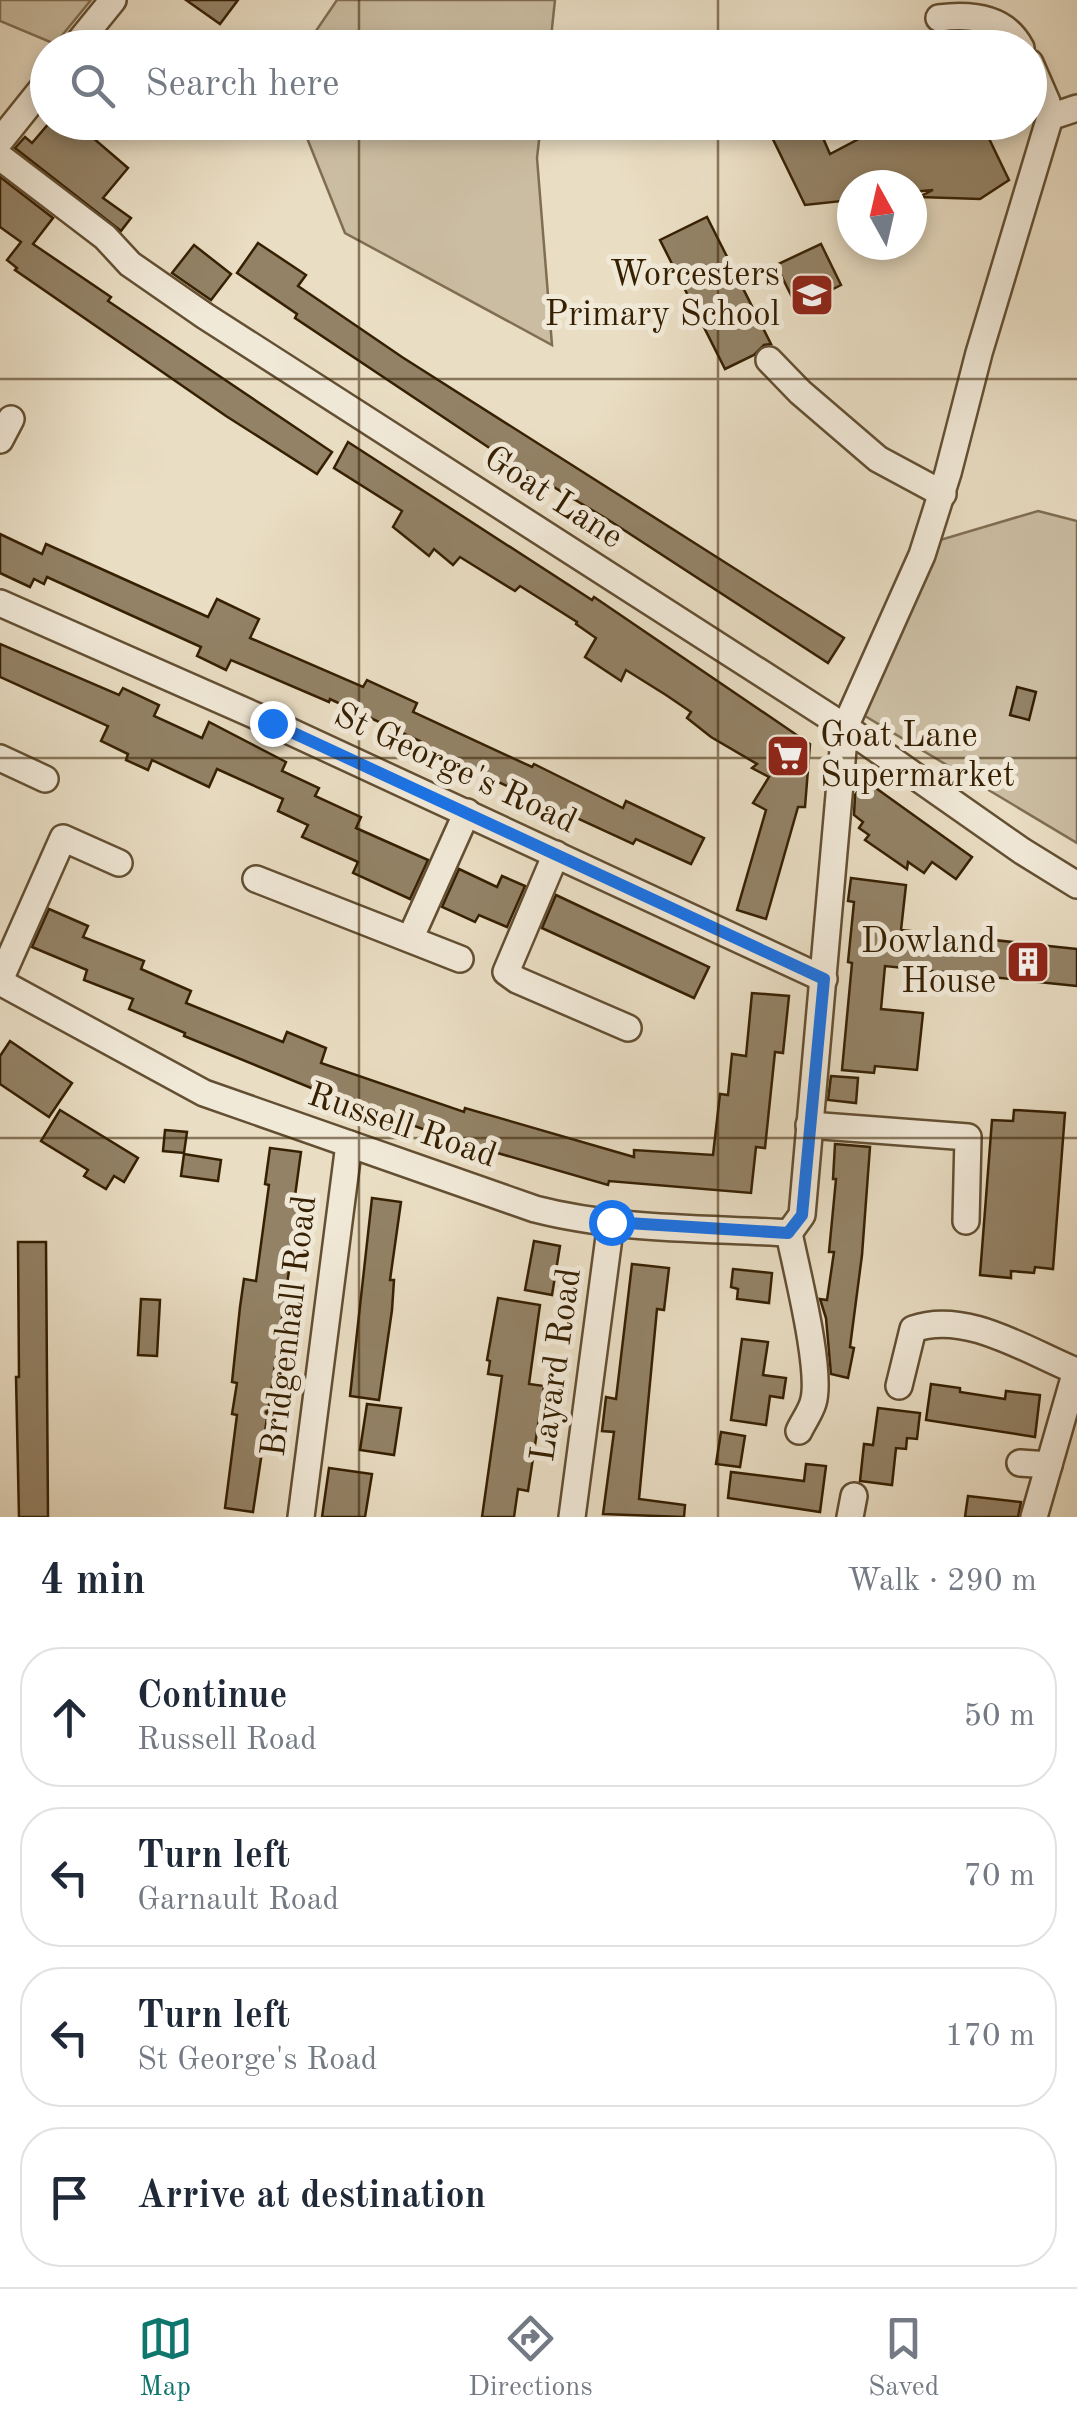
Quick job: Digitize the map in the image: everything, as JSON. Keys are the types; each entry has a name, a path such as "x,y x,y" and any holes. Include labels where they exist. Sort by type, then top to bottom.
{"street":[{"path":"89,30 113,0"},
{"path":"938,18 966,14 1007,30"},
{"path":"1047,102 1047,127"},
{"path":"0,141 30,104"},
{"path":"1050,117 1077,108"},
{"path":"799,1431 814,1400 814,1378 795,1224 824,979 845,727 922,555 943,494 979,353 1043,140"},
{"name":"Goat Lane","path":"0,157 105,236 130,264 220,326 845,727 1077,885"},
{"path":"769,360 878,459 943,494"},
{"name":"St George's Road","path":"0,602 467,812 824,979"},
{"path":"0,758 46,779"},
{"path":"410,939 467,812"},
{"path":"0,981 63,838 119,863"},
{"path":"556,854 506,972 628,1028"},
{"path":"256,879 460,959"},
{"name":"Russell Road","path":"0,981 204,1093 534,1209 571,1219 611,1222 795,1224"},
{"path":"809,1125 968,1137 966,1221"},
{"name":"Bridgenhall Road","path":"300,1517 349,1144"},
{"name":"Layard Road","path":"572,1517 611,1222"},
{"path":"900,1386 913,1329 932,1322 976,1328 1076,1371 1036,1517"},
{"path":"1020,1463 1049,1465"}],"shaded area":[{"path":"0,0 91,0 66,30 30,30 30,34 0,21"},
{"path":"337,0 555,0 552,30 317,30"},
{"path":"308,140 539,140 537,158 552,345 345,233"},
{"path":"1038,511 1077,521 1077,843 860,713 940,540"}],"building":[{"path":"186,0 238,0 220,24"},
{"path":"25,137 32,143 95,140 128,168 103,198 131,218 121,231 15,148"},
{"path":"773,140 824,140 830,154 857,140 990,140 1009,180 980,199 927,197 933,190 927,191 927,170 837,170 837,202 805,205"},
{"path":"0,177 53,218 33,244 111,297 108,301 332,452 317,474 15,270 7,260 21,242 0,227"},
{"path":"707,217 771,344 725,369 660,240"},
{"path":"258,243 306,275 298,286 402,357 844,638 828,663 607,519 497,453 295,318 297,314 237,273"},
{"path":"821,244 841,285 797,307 776,265"},
{"path":"194,245 231,274 211,300 172,273"},
{"path":"348,442 592,600 594,597 810,744 805,807 798,807 766,919 737,910 766,810 753,803 769,777 752,768 757,764 687,718 691,712 666,695 626,670 621,681 585,657 596,638 577,622 520,586 515,591 460,557 453,565 434,549 429,556 393,527 402,511 334,468"},
{"path":"0,534 42,554 46,544 208,617 217,599 259,619 250,638 363,687 367,680 417,703 413,712 532,767 534,764 623,808 626,801 704,838 691,864 636,839 633,844 418,745 420,741 330,699 329,702 231,660 226,670 197,656 201,647 47,577 44,584 34,579 30,587 0,573"},
{"path":"0,644 119,695 123,688 159,705 154,716 202,738 209,722 286,762 282,771 319,788 315,796 361,817 356,828 428,860 410,899 353,873 358,862 302,837 308,825 278,811 283,799 217,769 209,787 152,760 148,770 126,760 128,754 101,741 108,726 0,677"},
{"path":"1017,687 1036,692 1029,720 1010,715"},
{"path":"866,781 972,857 956,879 932,862 924,873 908,862 907,869 865,840 869,835 859,828 863,822 854,815 855,795"},
{"path":"459,869 497,887 502,876 525,886 507,927 479,915 475,922 442,907"},
{"path":"851,878 906,885 901,930 1077,949 1077,986 885,966 881,1009 923,1013 917,1070 875,1066 874,1073 842,1070 852,963 848,962 854,902 848,901"},
{"path":"556,895 709,967 694,998 542,928"},
{"path":"49,909 88,926 83,937 144,961 141,969 191,991 186,1003 283,1042 287,1032 326,1048 321,1063 464,1112 465,1108 634,1157 634,1150 713,1155 720,1094 728,1095 732,1054 746,1056 752,993 789,996 783,1053 775,1052 765,1148 756,1147 751,1193 609,1181 608,1185 456,1141 321,1092 129,1009 133,999 84,980 87,970 32,947"},
{"path":"10,1041 72,1083 49,1117 0,1084 0,1056"},
{"path":"831,1076 858,1078 856,1103 828,1100"},
{"path":"60,1110 138,1158 124,1182 114,1176 106,1189 84,1176 88,1170 41,1141"},
{"path":"1014,1110 1065,1113 1053,1269 1035,1267 1034,1273 1011,1271 1011,1278 980,1275 992,1120 1013,1121"},
{"path":"165,1130 187,1132 184,1153 163,1151"},
{"path":"835,1144 870,1147 850,1347 854,1348 848,1378 831,1374 826,1318 820,1299 827,1300 834,1252 829,1252"},
{"path":"270,1148 301,1152 295,1196 300,1197 253,1512 225,1508 237,1415 232,1414 237,1383 232,1382 240,1307 244,1279 256,1281"},
{"path":"184,1154 221,1160 218,1181 181,1176"},
{"path":"372,1198 401,1202 379,1400 350,1396"},
{"path":"534,1241 560,1246 552,1295 525,1290"},
{"path":"18,1242 46,1242 48,1517 19,1517"},
{"path":"632,1264 669,1268 664,1310 657,1309 639,1499 685,1505 684,1517 603,1514 614,1432 602,1431 606,1397 616,1399"},
{"path":"733,1269 772,1273 769,1303 737,1299 738,1289 731,1287"},
{"path":"498,1298 540,1305 529,1384 544,1386 528,1491 518,1489 514,1517 482,1517 502,1376 488,1374 487,1360"},
{"path":"141,1299 160,1300 157,1356 138,1355"},
{"path":"742,1339 768,1342 763,1375 786,1378 783,1398 770,1396 766,1425 731,1420"},
{"path":"931,1384 1005,1399 1006,1391 1040,1395 1035,1437 926,1420"},
{"path":"367,1404 401,1408 394,1455 360,1450"},
{"path":"878,1408 920,1413 917,1439 907,1438 906,1449 896,1448 892,1485 860,1481 864,1444 873,1445"},
{"path":"721,1432 745,1436 740,1467 716,1464"},
{"path":"806,1464 826,1466 820,1512 728,1498 731,1472 804,1481"},
{"path":"329,1468 372,1474 365,1517 322,1517"},
{"path":"968,1496 1021,1502 1018,1517 965,1517"}],"place":[{"name":"Worcesters Primary School","path":"812,295"},
{"name":"Goat Lane Supermarket","path":"788,756"},
{"name":"Dowland House","path":"1028,962"}],"route":[{"path":"272,723 824,979 802,1215 788,1233 611,1222"}]}
